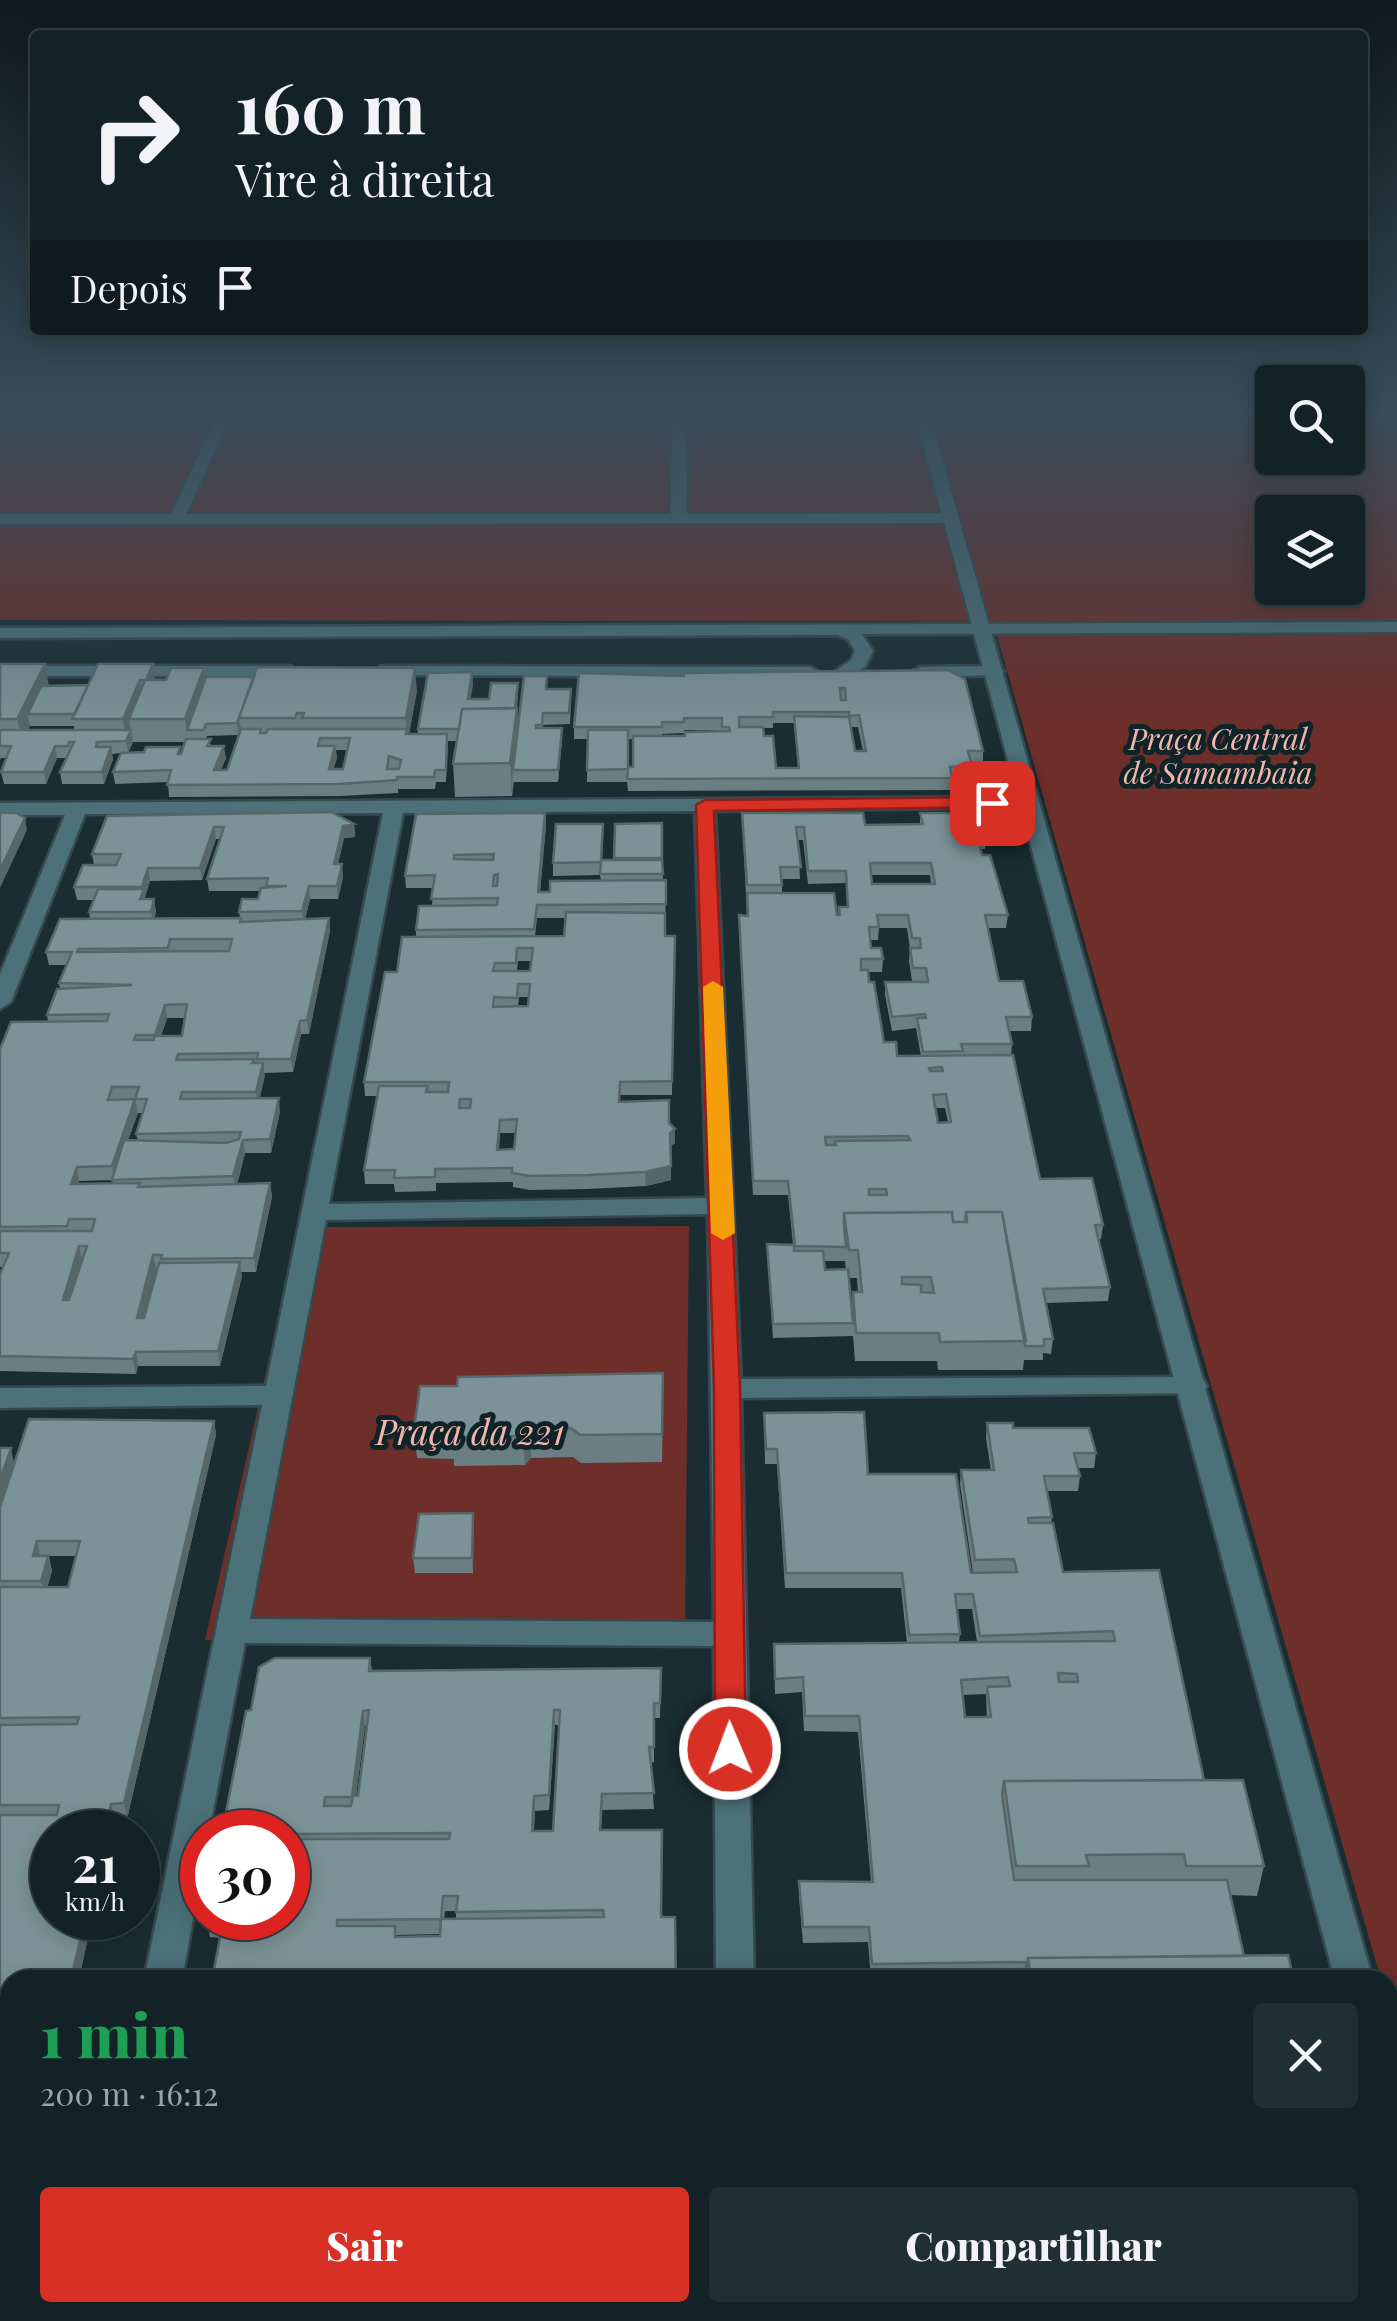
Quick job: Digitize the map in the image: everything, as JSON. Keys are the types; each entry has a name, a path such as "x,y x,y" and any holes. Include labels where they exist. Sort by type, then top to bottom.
{"street":[{"path":"176,520 179,514"},
{"path":"949,514 1194,1386 1351,1970"},
{"path":"0,520 950,518"},
{"path":"0,632 1397,627"},
{"path":"844,631 854,636 864,651 859,663 844,672"},
{"path":"0,671 314,671"},
{"path":"373,672 995,672"},
{"path":"0,809 1028,802"},
{"path":"705,805 727,1388 736,1970"},
{"path":"165,1970 394,806"},
{"path":"0,1002 78,808"},
{"path":"315,1212 722,1206"},
{"path":"727,1388 1194,1386"},
{"path":"0,1398 280,1395"},
{"path":"230,1632 728,1634"}],"green space":[{"name":"Praça Central de Samambaia","path":"0,514 1255,514 1255,605 1365,605 1365,514 1397,514 1397,1970 1378,1970 993,621 0,620"},
{"name":"Praça da 221","path":"689,1226 685,1638 205,1640 299,1227"}],"building":[{"path":"0,664 45,664 17,719 0,719"},
{"path":"98,664 153,664 146,680 140,680 123,719 72,719"},
{"path":"257,667 415,668 406,718 302,718 304,713 297,713 295,718 239,718"},
{"path":"171,668 204,668 185,719 129,719 145,680 166,680"},
{"path":"948,670 965,679 983,751 968,751 972,766 950,767 952,778 627,779 628,767 633,767 633,736 685,736 685,732 730,731 729,727 722,727 722,718 684,718 684,722 662,722 662,727 574,727 579,673","holes":["773,712 859,715 866,751 855,751 849,717 794,716 799,768 776,768 773,736 764,736 763,727 739,727 739,717 773,717"]},
{"path":"472,672 468,699 489,699 491,683 518,683 515,708 462,709 459,729 418,729 428,673"},
{"path":"524,676 547,676 546,689 571,689 569,713 543,713 542,725 536,725 562,728 558,770 513,770"},
{"path":"206,677 254,677 237,723 206,724 204,730 187,730"},
{"path":"88,685 75,714 28,714 41,686"},
{"path":"517,708 510,763 453,764 462,709"},
{"path":"241,729 261,729 260,733 266,733 268,729 407,729 406,734 447,734 446,770 435,770 434,777 339,784 167,785 171,770 113,772 121,753 144,752 146,747 180,747 181,754 186,739 211,739 207,746 224,746 214,770 227,770","holes":["320,738 350,738 343,769 329,769 335,746 318,746","389,756 401,760 399,769 387,769"]},
{"path":"0,730 131,730 126,741 97,742 96,747 111,747 102,772 60,772 74,742 69,742 68,746 55,746 44,772 1,772 11,746 0,746"},
{"path":"588,730 628,730 628,769 587,770"},
{"path":"331,812 354,824 343,826 334,864 342,864 337,886 309,886 302,911 239,912 242,899 258,899 261,888 287,886 266,886 268,878 207,879 224,827 214,827 200,868 148,868 142,887 74,887 83,865 116,865 121,854 92,854 107,816"},
{"path":"0,813 16,813 25,818 0,870"},
{"path":"545,813 538,892 550,892 550,881 666,880 666,904 537,905 534,929 416,930 419,906 497,905 498,898 431,899 435,875 405,876 416,814","holes":["494,854 493,860 454,859 454,855"]},
{"path":"742,813 863,813 865,825 923,824 920,813 980,813 986,836 978,837 982,855 990,855 1008,915 985,915 999,981 1023,981 1032,1017 1006,1017 1012,1044 961,1044 963,1051 923,1052 917,1018 926,1018 925,1014 892,1017 885,982 928,982 926,968 913,968 910,948 921,948 920,938 912,938 908,915 877,915 879,927 869,927 871,948 881,948 883,959 861,959 861,970 868,970 869,982 874,982 884,1042 896,1042 897,1056 1013,1055 1040,1179 1092,1178 1103,1225 1095,1225 1110,1287 1043,1289 1053,1339 1044,1339 1044,1346 1025,1346 1002,1212 966,1212 965,1222 953,1222 952,1212 844,1213 846,1247 795,1246 788,1181 753,1181 739,915 748,916 747,893 834,893 837,915 839,907 848,907 846,871 808,871 804,827 796,827 801,867 780,867 782,885 747,885","holes":["870,863 931,863 935,884 872,884","946,1094 951,1122 938,1123 933,1095","908,1136 910,1140 835,1141 836,1145 826,1145 825,1137","869,1189 886,1189 887,1195 869,1195"]},
{"path":"662,823 662,858 614,858 615,824"},
{"path":"556,824 603,824 601,860 662,860 663,874 600,874 601,862 553,863"},
{"path":"98,889 144,889 140,899 154,899 151,912 89,912"},
{"path":"566,912 665,913 665,936 675,936 672,1081 620,1082 619,1102 669,1100 669,1123 675,1129 670,1133 671,1166 645,1172 530,1176 512,1173 512,1168 435,1169 435,1177 394,1178 395,1170 364,1170 379,1086 428,1086 426,1092 448,1092 449,1082 364,1082 385,972 397,972 402,937 564,936","holes":["517,948 533,948 530,971 493,971 495,963 516,963","518,984 530,984 528,1006 493,1007 494,997 517,998","460,1099 471,1099 470,1108 459,1108","517,1119 514,1149 497,1150 500,1120"]},
{"path":"241,918 240,922 329,918 307,1020 300,1021 291,1059 257,1059 258,1053 178,1054 176,1060 254,1059 252,1063 263,1063 256,1092 182,1092 180,1099 279,1098 270,1139 243,1140 233,1176 112,1180 124,1140 226,1143 239,1139 241,1132 136,1134 147,1099 135,1099 112,1166 77,1167 71,1184 140,1183 138,1187 270,1183 254,1258 161,1259 162,1255 153,1255 137,1318 144,1318 159,1263 240,1262 218,1351 136,1352 133,1359 0,1356 0,1274 9,1253 0,1253 0,1231 92,1231 95,1219 69,1219 67,1226 0,1227 0,1049 11,1022 107,1021 109,1014 47,1015 57,989 132,985 59,983 72,952 46,952 60,919","holes":["170,939 232,939 229,951 77,952 168,948","187,1004 182,1036 134,1040 136,1035 155,1035 165,1005","112,1087 139,1087 135,1099 108,1100","79,1246 87,1246 69,1300 63,1300"]},
{"path":"952,1212 953,1222 967,1222 966,1212 1002,1212 1026,1341 940,1342 939,1333 856,1333 853,1292 862,1292 858,1250 849,1250 844,1213","holes":["902,1277 931,1277 934,1293 921,1292 921,1285 902,1284"]},
{"path":"767,1244 794,1245 794,1251 823,1251 825,1270 848,1269 853,1323 773,1324"},
{"path":"663,1373 662,1434 580,1435 571,1428 530,1429 523,1436 452,1437 452,1430 414,1429 420,1386 457,1386 458,1377"},
{"path":"864,1412 868,1474 956,1474 971,1573 1017,1572 1014,1559 975,1560 961,1470 994,1470 987,1423 1013,1423 1013,1428 1089,1428 1096,1453 1074,1453 1080,1476 1044,1476 1052,1517 1028,1518 1029,1523 1053,1523 1063,1572 1159,1570 1204,1780 1004,1781 1002,1795 1014,1880 1227,1880 1244,1956 1028,1958 1026,1970 1026,1962 872,1964 869,1927 803,1927 799,1881 873,1882 859,1716 805,1716 803,1677 775,1679 774,1644 1115,1641 1113,1631 980,1636 973,1594 955,1594 960,1634 909,1635 902,1573 786,1573 777,1449 766,1449 764,1413","holes":["1058,1673 1077,1674 1078,1682 1059,1682","1008,1677 1010,1686 987,1687 991,1717 965,1717 961,1680"]},
{"path":"29,1419 214,1421 124,1803 111,1804 110,1810 0,1805 0,1725 77,1724 79,1717 0,1718 0,1587 68,1587 80,1541 37,1541 33,1556 48,1556 41,1581 0,1581 0,1507"},
{"path":"0,1448 11,1448 0,1480"},
{"path":"473,1513 472,1558 413,1558 419,1514"},
{"path":"275,1658 370,1658 369,1671 661,1668 660,1703 654,1703 654,1747 649,1747 654,1793 602,1794 600,1830 662,1830 661,1917 675,1917 676,1970 214,1970 220,1940 310,1940 310,1839 449,1839 450,1833 310,1834 310,1810 226,1810 246,1711 251,1710 259,1667","holes":["369,1710 358,1796 353,1795 351,1806 324,1806 325,1797 352,1797 363,1711","554,1710 560,1710 553,1831 532,1831 534,1796 549,1795","443,1896 458,1896 456,1912 603,1910 604,1917 441,1919","441,1919 440,1936 395,1937 395,1926 337,1926 337,1920"]},
{"path":"1243,1780 1264,1866 1186,1866 1184,1854 1086,1855 1089,1866 1016,1866 1004,1781"},
{"path":"0,1815 30,1815 30,1940 80,1940 73,1970 0,1970"},
{"path":"1288,1955 1292,1970 1030,1970 1028,1958"}],"slow traffic":[{"path":"713,987 723,1233"}],"route":[{"path":"730,1749 727,1388 705,805 992,803"}]}
